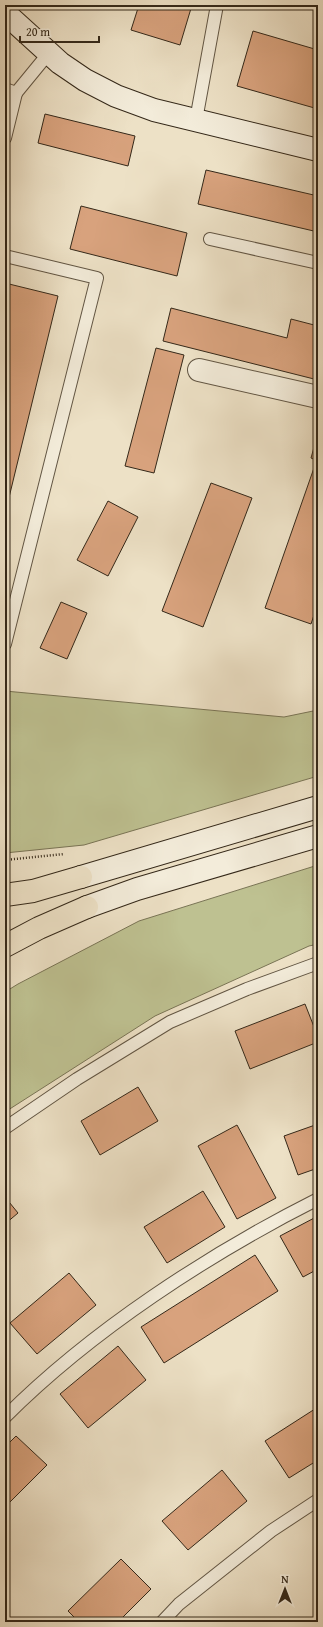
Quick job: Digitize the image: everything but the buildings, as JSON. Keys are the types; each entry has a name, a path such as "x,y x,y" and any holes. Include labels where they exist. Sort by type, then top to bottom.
{"highway":[{"path":"5,895 33,891 81,877"},
{"path":"5,946 39,928 87,907"}],"main road":[{"path":"5,13 48,54 85,80 110,93 154,110 318,150"},
{"path":"199,370 318,397"},
{"path":"81,877 318,807"},
{"path":"87,907 144,887 318,836"}],"lane":[{"path":"196,120 217,5"},
{"path":"5,138 10,91 48,54"},
{"path":"210,239 318,263"},
{"path":"5,256 97,278 5,644"},
{"path":"5,1128 76,1079 170,1022 246,989 318,963"},
{"path":"5,1417 27,1395 126,1314 203,1264 281,1218 318,1199"},
{"path":"162,1622 179,1604 271,1531 318,1500"}],"green space":[{"path":"5,691 284,717 318,710 318,776 84,845 5,853"},
{"path":"318,865 318,944 309,946 155,1016 5,1112 5,992 139,921"}]}
